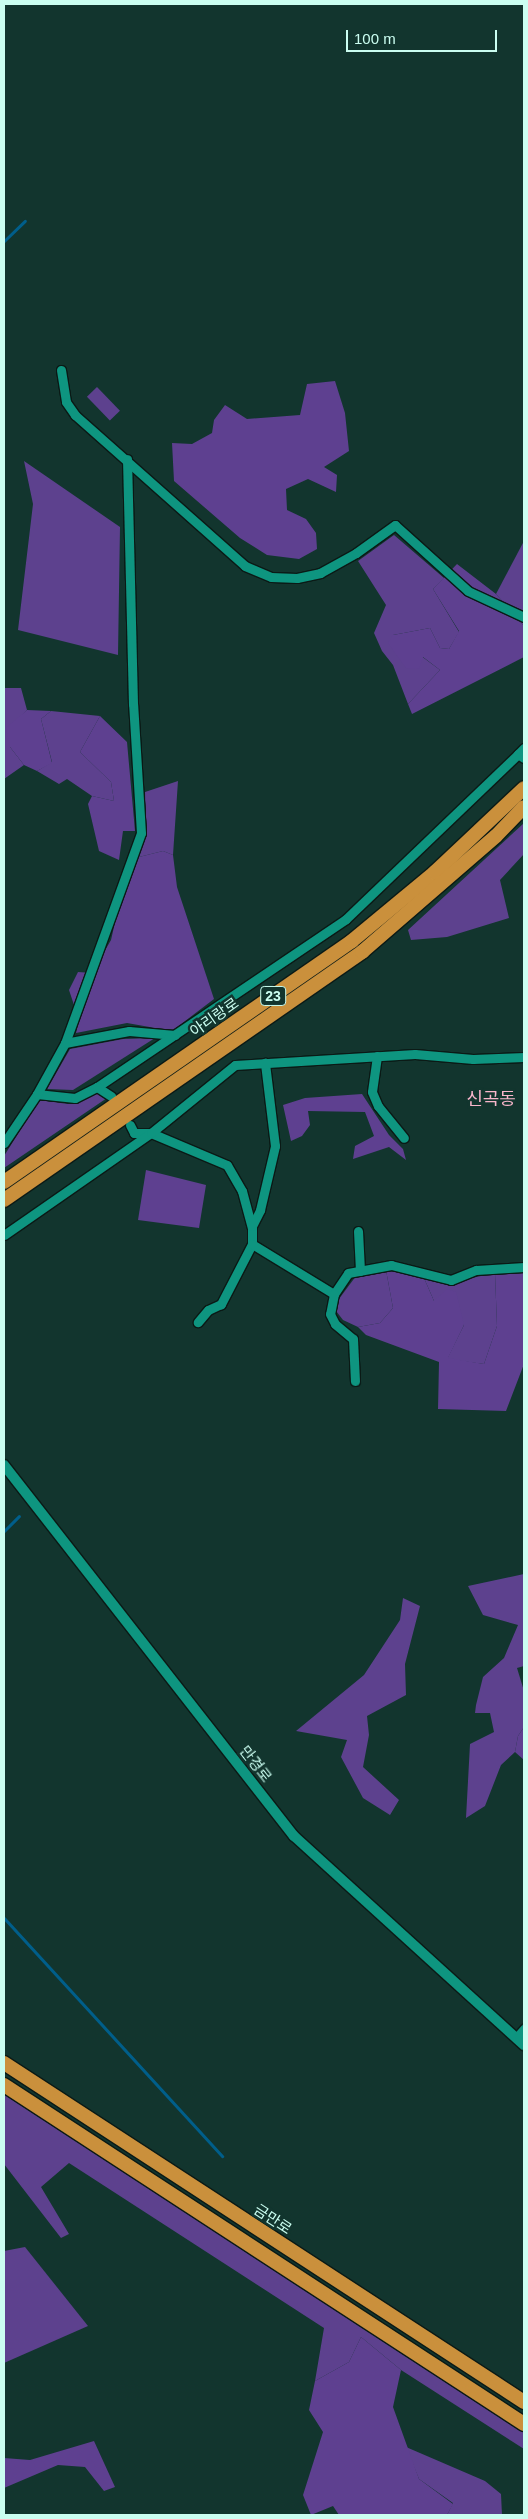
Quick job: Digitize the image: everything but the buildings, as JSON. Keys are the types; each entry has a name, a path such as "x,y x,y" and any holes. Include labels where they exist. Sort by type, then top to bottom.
{"highway":[{"name":"아리랑로","path":"4,1182 352,941 435,872 524,788"},
{"name":"아리랑로","path":"4,1200 362,952 482,849 524,807"},
{"name":"금만로","path":"4,2063 524,2402"},
{"path":"4,2085 524,2424"}],"street":[{"path":"61,370 66,402 75,414 245,566 271,576 297,578 320,573 356,553 395,525 468,591 524,617"},
{"path":"4,1143 37,1094 65,1043 141,833 133,704 127,459"},
{"path":"37,1094 75,1098 97,1087 346,919 522,753"},
{"path":"65,1043 129,1031 174,1036"},
{"path":"377,1056 372,1092 378,1106 404,1138"},
{"path":"4,1235 151,1133 235,1065 377,1056 524,1057"},
{"path":"252,1226 260,1210 275,1146 265,1063"},
{"path":"97,1087 111,1096"},
{"path":"130,1125 134,1132 151,1133 227,1165 242,1191 252,1226 252,1244 221,1304 208,1310 198,1322"},
{"path":"358,1231 360,1271"},
{"path":"252,1244 334,1294"},
{"path":"355,1382 353,1339 335,1324 330,1314 334,1294 348,1273 391,1265 451,1280 476,1270 524,1266"},
{"name":"만경로","path":"4,1465 294,1836 520,2033 524,2045"}],"shaded area":[{"path":"335,381 345,413 349,451 324,467 337,475 336,492 308,479 286,489 287,510 306,519 316,533 317,549 299,559 267,555 240,538 174,481 172,443 192,444 212,433 214,420 225,405 247,419 300,415 307,384"},
{"path":"97,387 120,411 110,420 87,397"},
{"path":"24,461 120,527 118,655 18,630 33,504"},
{"path":"394,535 444,578 433,589 459,632 449,649 440,648 430,628 393,635 440,670 408,704 393,665 382,651 374,633 386,605 358,561"},
{"path":"524,541 524,626 496,594"},
{"path":"457,564 496,594 524,626 524,657 412,714 408,704 440,670 423,657 419,669 406,668 388,643 393,635 430,628 440,648 449,649 459,631 433,589"},
{"path":"4,688 21,688 27,710 14,723 10,747 24,765 4,779"},
{"path":"27,710 51,711 41,719 52,763 37,771 24,765 10,747 6,728"},
{"path":"51,711 100,716 80,752 111,782 114,801 92,796 67,779 59,784 37,771 52,762 41,719"},
{"path":"100,716 127,742 135,831 123,831 119,860 99,851 88,804 92,796 114,801 111,782 80,752"},
{"path":"178,781 173,855 163,851 135,858 146,827 145,792"},
{"path":"524,823 524,854 500,880 509,918 447,937 411,940 408,930"},
{"path":"163,851 173,855 177,887 214,999 172,1031 127,1023 76,1033 79,1020 69,990 78,972 92,973 111,940 124,883 135,858"},
{"path":"155,1038 73,1090 47,1089 70,1049 123,1039"},
{"path":"98,1092 107,1098 4,1168 4,1156 39,1100 68,1104"},
{"path":"362,1094 389,1135 403,1149 406,1160 389,1147 353,1159 355,1146 374,1136 365,1112 308,1111 310,1125 302,1136 291,1141 283,1105 305,1098"},
{"path":"146,1170 206,1185 199,1228 138,1220"},
{"path":"386,1270 393,1308 380,1323 358,1327 343,1320 333,1307 356,1276"},
{"path":"386,1270 424,1278 434,1301 447,1289 456,1292 464,1325 448,1358 484,1364 497,1326 495,1273 524,1273 524,1364 506,1411 438,1409 439,1362 366,1335 358,1327 380,1323 393,1308"},
{"path":"495,1273 497,1326 484,1364 447,1359 464,1325 434,1301 424,1278 448,1283"},
{"path":"524,1574 524,1666 517,1668 524,1691 524,1727 518,1736 515,1752 501,1765 485,1806 466,1818 470,1744 494,1732 490,1713 475,1713 483,1677 504,1658 518,1625 483,1615 468,1586"},
{"path":"403,1598 420,1606 405,1664 406,1695 367,1716 369,1735 363,1767 399,1800 390,1815 363,1798 341,1757 347,1740 296,1731 364,1675 400,1620"},
{"path":"524,1727 524,1760 515,1752 518,1736"},
{"path":"4,2094 524,2433 524,2449 401,2370 361,2337 349,2362 315,2381 324,2328 69,2163 41,2187 69,2234 61,2238 4,2164"},
{"path":"25,2247 88,2326 4,2363 4,2251"},
{"path":"361,2337 401,2370 393,2407 419,2479 453,2504 447,2515 339,2515 333,2506 311,2515 303,2495 323,2432 309,2410 315,2381 349,2362"},
{"path":"94,2441 115,2487 104,2491 85,2467 58,2465 4,2488 4,2458 30,2460"},
{"path":"406,2447 485,2481 501,2494 502,2515 447,2515 453,2503 419,2479"}],"waterway":[{"path":"4,241 25,221"},
{"path":"4,1531 19,1516"},
{"path":"4,1918 222,2156"}],"district":[{"name":"신곡동","path":"491,1099"}]}
